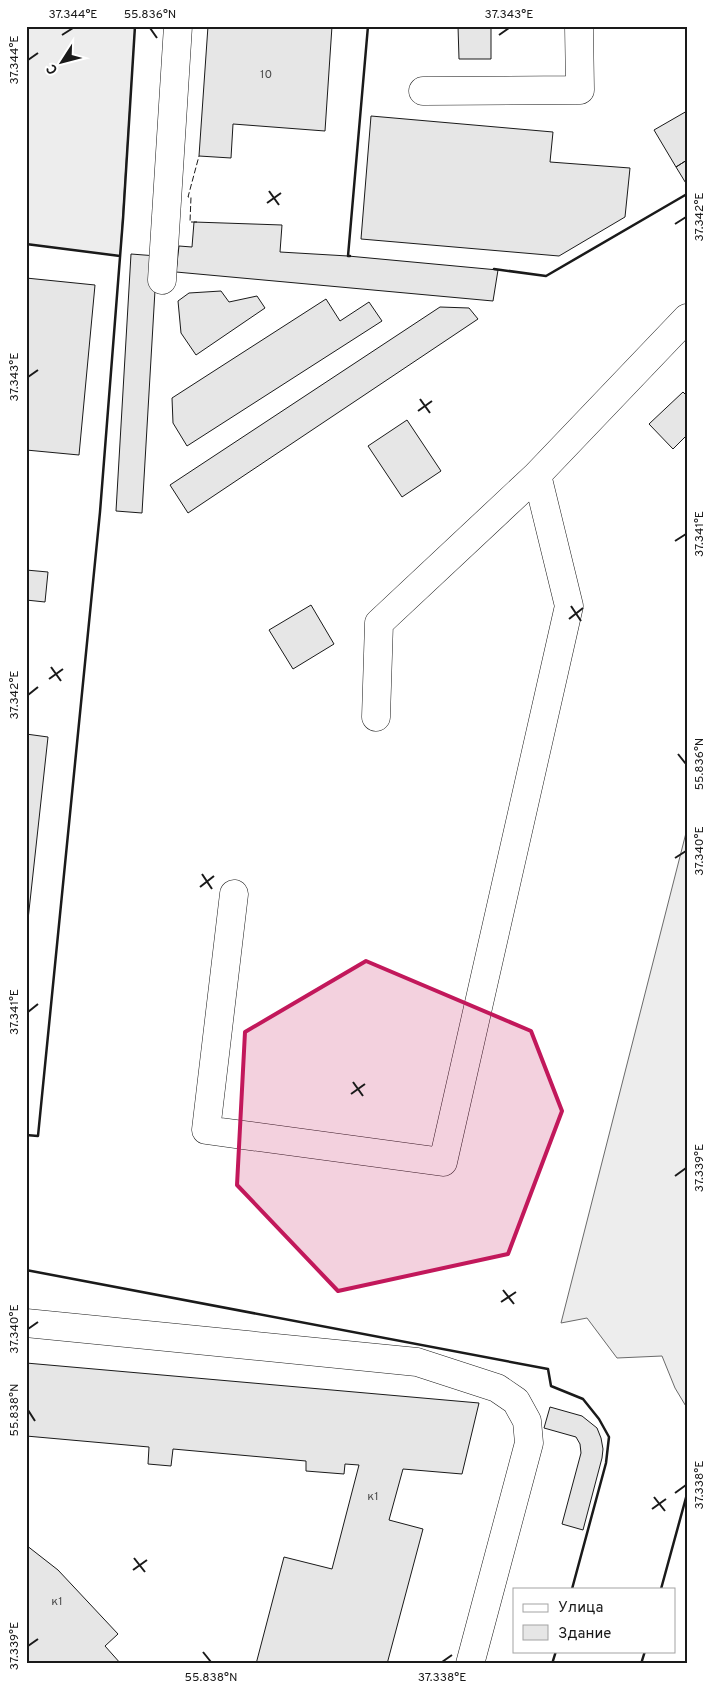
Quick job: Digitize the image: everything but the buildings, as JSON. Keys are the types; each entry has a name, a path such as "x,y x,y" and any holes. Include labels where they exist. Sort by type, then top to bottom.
{"lane":[{"path":"162,280 178,26"},
{"path":"423,91 580,90 579,26"},
{"path":"376,718 379,623 537,474 687,318"},
{"path":"234,894 206,1130 443,1162 569,606 537,474"},
{"path":"26,1323 417,1362 497,1388 516,1401 527,1421 529,1443 470,1664"}],"highlighted area":[{"path":"366,961 531,1031 562,1111 508,1254 338,1291 237,1185 245,1032"}],"shaded area":[{"path":"26,26 135,26 120,256 26,244"},
{"path":"687,829 687,1408 675,1388 662,1356 617,1358 587,1318 561,1323"}],"fence":[{"path":"197,222 190,222 191,197 188,197 199,156"}],"wall":[{"path":"26,1135 38,1136 100,512 123,219 135,26"},
{"path":"350,256 348,256 368,26"},
{"path":"494,269 546,276 687,194"},
{"path":"26,244 120,256"},
{"path":"26,1270 548,1369 551,1386 583,1399 599,1419 609,1437 606,1463 572,1588"},
{"path":"661,1588 687,1494"},
{"path":"552,1664 556,1652"},
{"path":"641,1664 645,1652"}]}
